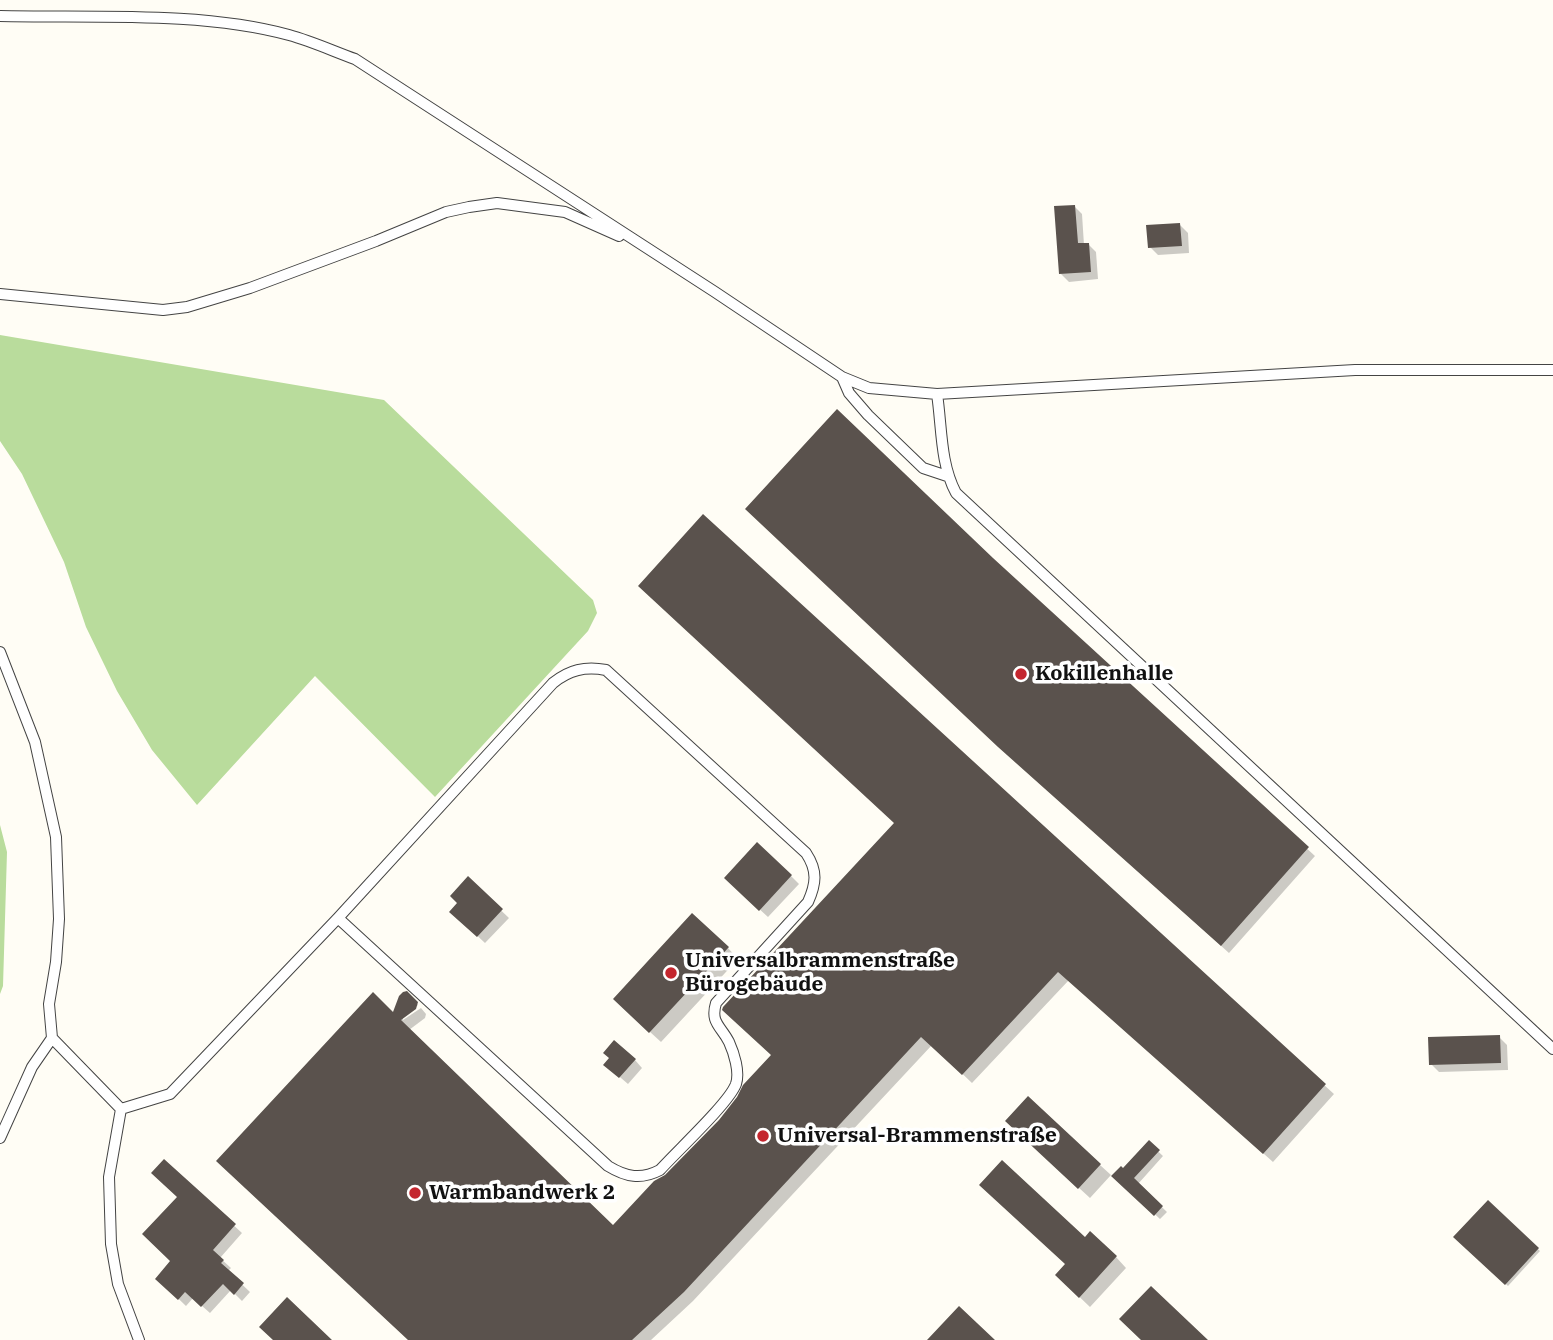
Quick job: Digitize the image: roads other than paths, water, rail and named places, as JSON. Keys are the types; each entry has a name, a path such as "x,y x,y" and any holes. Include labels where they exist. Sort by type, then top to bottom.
{"lane":[{"path":"0,16 167,19 229,23 289,35 355,59 842,377 869,388 937,394 1355,370 1553,370"},
{"path":"0,294 163,310 187,307 250,288 446,212 497,203 565,212 646,248"},
{"path":"842,377 849,393 868,415 923,468 947,476"},
{"path":"937,394 947,476 956,493 1553,1049"},
{"path":"0,652 35,742 56,837 59,919 49,1004 52,1038 121,1109"},
{"path":"121,1109 170,1094 338,918 553,682 564,674 581,668 606,670 806,853 813,863 816,876 808,902 716,1003 713,1014 718,1027 728,1040 736,1065 737,1082 719,1106 660,1170 649,1176 622,1175 608,1166 338,918"},
{"path":"0,1138 32,1067 52,1038"},
{"path":"121,1109 109,1177 111,1244 118,1284 139,1340"}],"place":[{"name":"Kokillenhalle","path":"1021,674"},
{"name":"Universalbrammenstraße Bürogebäude","path":"671,973"},
{"name":"Universal-Brammenstraße","path":"763,1136"},
{"name":"Warmbandwerk 2","path":"415,1193"}]}
